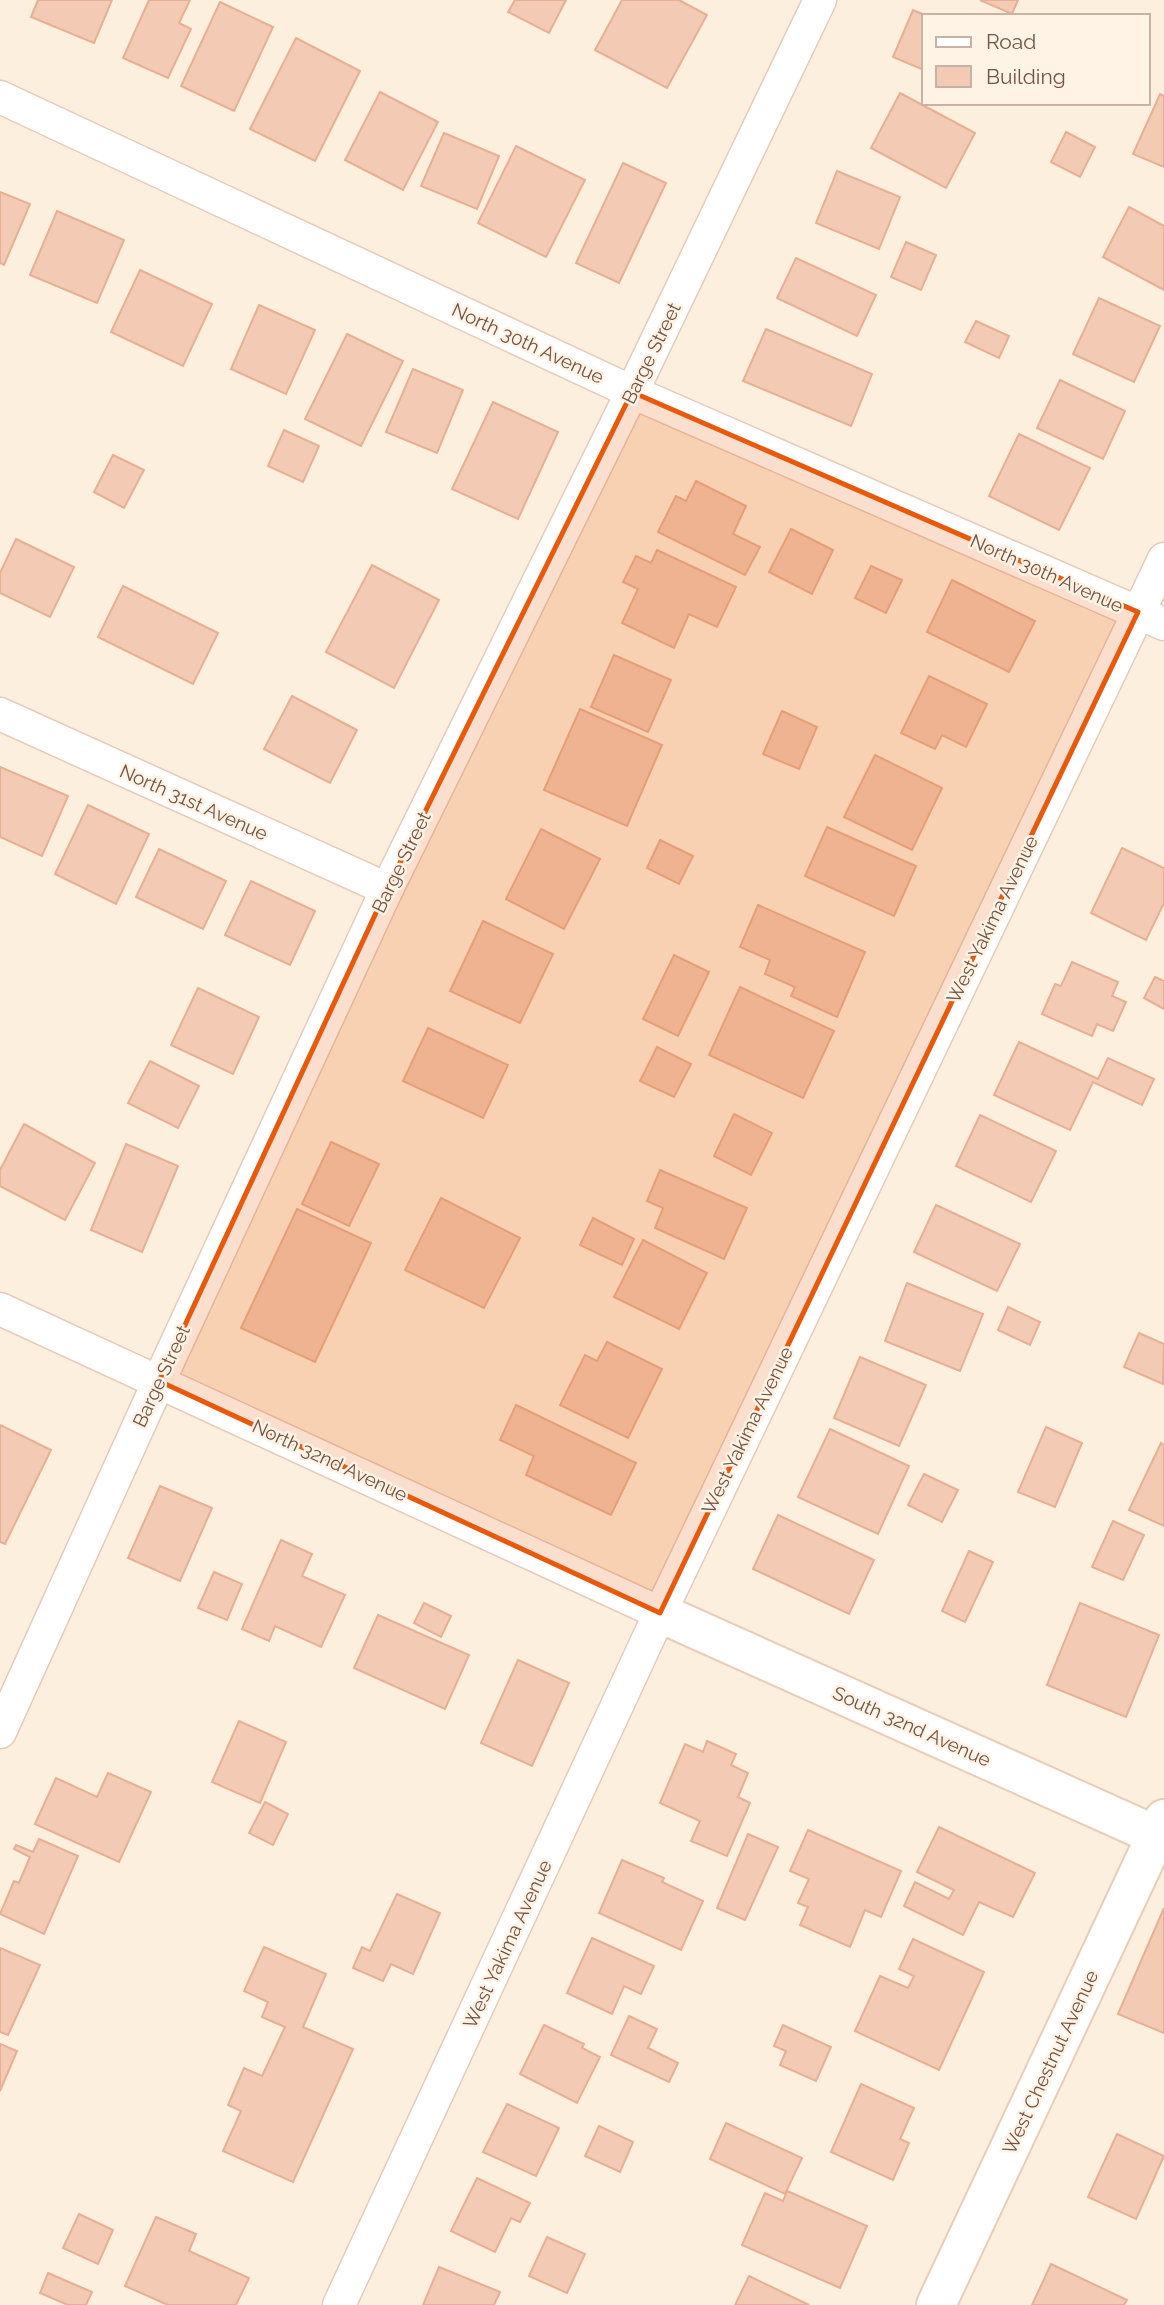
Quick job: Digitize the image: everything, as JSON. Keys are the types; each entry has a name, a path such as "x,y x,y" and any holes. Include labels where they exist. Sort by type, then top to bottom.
{"street":[{"name":"Barge Street","path":"0,1732 387,889 632,392 820,0"},
{"name":"North 30th Avenue","path":"0,97 632,392 1151,618"},
{"name":"West Yakima Avenue","path":"339,2305 660,1613 1151,618 1164,559"},
{"name":"North 31st Avenue","path":"0,714 387,889"},
{"name":"North 32nd Avenue","path":"0,1309 660,1613"},
{"name":"South 32nd Avenue","path":"660,1613 1161,1831"},
{"name":"West Chestnut Avenue","path":"936,2305 1161,1831"}],"highlighted area":[{"path":"632,392 1138,612 660,1613 159,1381 387,889"}],"building":[{"path":"38,0 112,0 94,43 31,17"},
{"path":"149,0 190,0 179,23 191,29 168,78 123,58"},
{"path":"515,0 566,0 549,33 508,12"},
{"path":"622,0 679,0 707,15 667,88 595,50"},
{"path":"980,0 1018,0 1012,14"},
{"path":"220,2 273,27 234,111 181,86"},
{"path":"913,10 922,14 922,69 893,57"},
{"path":"296,38 360,71 315,161 250,129"},
{"path":"380,92 438,122 403,190 345,160"},
{"path":"900,93 975,133 946,188 871,148"},
{"path":"1160,94 1164,96 1164,167 1133,154"},
{"path":"1066,132 1095,147 1080,177 1051,162"},
{"path":"444,133 499,156 477,209 421,186"},
{"path":"516,146 585,180 546,257 478,223"},
{"path":"623,163 666,183 619,283 576,263"},
{"path":"837,171 900,197 879,249 816,223"},
{"path":"0,192 30,204 4,265 0,263"},
{"path":"1129,207 1164,226 1164,290 1103,257"},
{"path":"57,211 124,240 97,303 30,275"},
{"path":"906,242 936,255 921,290 891,277"},
{"path":"796,258 876,295 857,336 777,298"},
{"path":"140,270 212,304 183,366 111,332"},
{"path":"1099,298 1160,326 1134,382 1073,354"},
{"path":"259,305 315,330 286,394 231,369"},
{"path":"976,321 1009,336 999,358 965,342"},
{"path":"766,329 872,374 851,426 743,381"},
{"path":"347,334 403,361 361,446 305,419"},
{"path":"413,369 463,390 437,453 386,432"},
{"path":"1060,380 1125,411 1103,459 1037,428"},
{"path":"493,402 558,432 518,519 452,489"},
{"path":"284,430 319,446 303,482 268,466"},
{"path":"1019,434 1090,468 1059,530 989,496"},
{"path":"113,455 144,470 124,508 94,492"},
{"path":"696,481 746,506 733,534 760,547 745,575 658,532 676,496 686,501"},
{"path":"791,529 833,550 812,594 769,572"},
{"path":"16,539 74,567 50,617 0,593 0,573"},
{"path":"657,550 736,587 717,627 689,614 674,648 622,623 638,589 623,582 636,556 651,563"},
{"path":"372,565 439,600 394,688 326,652"},
{"path":"871,566 902,580 886,613 855,598"},
{"path":"952,580 1035,621 1009,672 927,632"},
{"path":"123,586 218,633 193,684 98,637"},
{"path":"614,655 671,680 648,732 591,707"},
{"path":"929,676 987,704 966,747 942,735 935,749 901,733"},
{"path":"292,696 357,730 330,783 264,749"},
{"path":"580,709 662,745 627,826 544,790"},
{"path":"782,711 817,727 799,769 763,754"},
{"path":"875,755 942,788 912,850 844,817"},
{"path":"0,767 68,796 42,856 0,837"},
{"path":"88,805 149,834 116,904 55,874"},
{"path":"827,827 916,866 894,916 805,876"},
{"path":"541,829 600,859 564,929 506,899"},
{"path":"660,840 693,856 679,884 647,868"},
{"path":"1122,848 1164,868 1164,903 1146,940 1091,913"},
{"path":"159,849 226,881 203,929 136,897"},
{"path":"251,881 315,911 290,965 225,935"},
{"path":"758,905 865,952 837,1017 791,996 795,987 765,974 770,960 740,947"},
{"path":"483,921 553,954 520,1023 450,991"},
{"path":"674,955 709,972 678,1036 643,1019"},
{"path":"1072,962 1118,982 1112,996 1126,1002 1113,1031 1097,1024 1092,1036 1042,1014 1055,984 1061,986"},
{"path":"1155,977 1164,981 1164,1009 1144,998"},
{"path":"740,987 834,1031 803,1098 709,1055"},
{"path":"198,988 259,1017 233,1074 171,1045"},
{"path":"428,1028 508,1065 483,1118 403,1081"},
{"path":"1019,1042 1098,1079 1108,1058 1154,1079 1142,1105 1093,1082 1070,1130 994,1095"},
{"path":"657,1047 691,1064 674,1097 640,1081"},
{"path":"150,1061 199,1086 178,1128 128,1103"},
{"path":"734,1114 772,1133 751,1175 714,1156"},
{"path":"980,1115 1056,1151 1031,1202 956,1166"},
{"path":"24,1124 95,1163 65,1220 0,1186 0,1170"},
{"path":"331,1142 379,1164 349,1226 302,1204"},
{"path":"126,1144 178,1166 142,1252 91,1230"},
{"path":"660,1170 747,1208 724,1259 655,1228 663,1208 647,1201"},
{"path":"441,1198 520,1238 484,1308 405,1270"},
{"path":"936,1205 1020,1244 997,1291 914,1252"},
{"path":"297,1209 371,1243 315,1362 241,1328"},
{"path":"593,1218 634,1239 622,1265 580,1245"},
{"path":"643,1240 707,1273 679,1329 614,1297"},
{"path":"907,1283 983,1314 960,1371 885,1341"},
{"path":"1008,1307 1040,1322 1030,1345 998,1330"},
{"path":"1139,1333 1164,1344 1163,1384 1124,1367"},
{"path":"607,1342 662,1369 628,1438 560,1405 585,1355 597,1361"},
{"path":"860,1357 926,1385 899,1446 834,1418"},
{"path":"516,1405 636,1463 611,1515 526,1475 534,1456 500,1440"},
{"path":"0,1425 51,1450 5,1544 0,1542"},
{"path":"1046,1427 1082,1443 1055,1507 1018,1492"},
{"path":"830,1429 909,1466 878,1534 798,1497"},
{"path":"1161,1443 1164,1445 1164,1526 1129,1510"},
{"path":"924,1474 958,1490 942,1522 908,1505"},
{"path":"160,1486 212,1508 180,1581 128,1558"},
{"path":"778,1515 874,1560 849,1614 753,1569"},
{"path":"1113,1521 1144,1535 1123,1580 1092,1567"},
{"path":"281,1540 312,1554 302,1576 345,1595 321,1647 275,1626 269,1641 242,1629"},
{"path":"969,1551 993,1562 965,1622 942,1611"},
{"path":"214,1572 242,1584 227,1620 198,1608"},
{"path":"424,1603 451,1616 441,1637 414,1623"},
{"path":"1080,1603 1159,1635 1126,1717 1047,1685"},
{"path":"378,1615 469,1655 445,1709 354,1668"},
{"path":"518,1660 569,1683 532,1766 481,1743"},
{"path":"239,1721 286,1742 260,1803 212,1782"},
{"path":"707,1741 736,1754 731,1765 748,1773 738,1797 750,1803 727,1856 691,1841 700,1821 660,1803 685,1744 703,1752"},
{"path":"108,1773 151,1792 119,1862 35,1824 56,1778 97,1797"},
{"path":"265,1802 288,1814 273,1845 249,1833"},
{"path":"939,1827 1035,1873 1013,1917 979,1902 963,1935 904,1906 915,1882 949,1899 954,1890 917,1872"},
{"path":"808,1830 901,1871 881,1917 865,1910 850,1947 800,1925 808,1907 798,1903 809,1879 790,1871"},
{"path":"748,1834 778,1847 745,1920 717,1908"},
{"path":"39,1839 78,1856 44,1934 0,1914 14,1881 19,1883 30,1857 14,1849 16,1845 33,1852"},
{"path":"622,1860 664,1878 662,1882 703,1901 681,1950 599,1913"},
{"path":"397,1894 440,1913 413,1974 391,1964 383,1981 353,1968 362,1947 370,1951"},
{"path":"1164,1908 1164,2033 1118,2014"},
{"path":"592,1938 654,1966 641,1994 624,1986 612,2014 567,1993"},
{"path":"913,1939 984,1972 939,2070 855,2031 880,1976 908,1988 914,1976 899,1969"},
{"path":"264,1947 326,1974 303,2027 353,2049 293,2182 223,2151 241,2111 228,2105 244,2068 262,2076 285,2027 262,2017 268,2002 244,1991"},
{"path":"0,1948 40,1965 8,2035 0,2032"},
{"path":"629,2016 657,2029 648,2048 678,2063 669,2082 611,2055"},
{"path":"544,2025 584,2044 582,2048 600,2057 577,2103 520,2074"},
{"path":"783,2025 831,2047 816,2081 780,2065 786,2051 774,2046"},
{"path":"0,2044 17,2051 0,2091"},
{"path":"861,2084 914,2108 900,2139 909,2143 893,2180 831,2152"},
{"path":"507,2104 559,2128 536,2176 483,2152"},
{"path":"726,2123 802,2158 785,2194 710,2159"},
{"path":"599,2126 633,2142 620,2172 585,2156"},
{"path":"1117,2134 1164,2156 1136,2219 1088,2197"},
{"path":"477,2178 530,2203 520,2222 511,2218 495,2252 451,2231"},
{"path":"787,2191 867,2226 840,2288 742,2245 765,2193 783,2201"},
{"path":"79,2214 113,2230 98,2264 63,2248"},
{"path":"156,2217 196,2234 189,2251 249,2278 236,2305 168,2305 125,2286"},
{"path":"547,2237 585,2254 567,2293 529,2276"},
{"path":"1051,2264 1127,2300 1124,2305 1032,2305"},
{"path":"439,2267 500,2292 494,2305 423,2305"},
{"path":"48,2273 92,2292 86,2305 68,2305 40,2293"},
{"path":"749,2276 809,2305 735,2305"}]}
